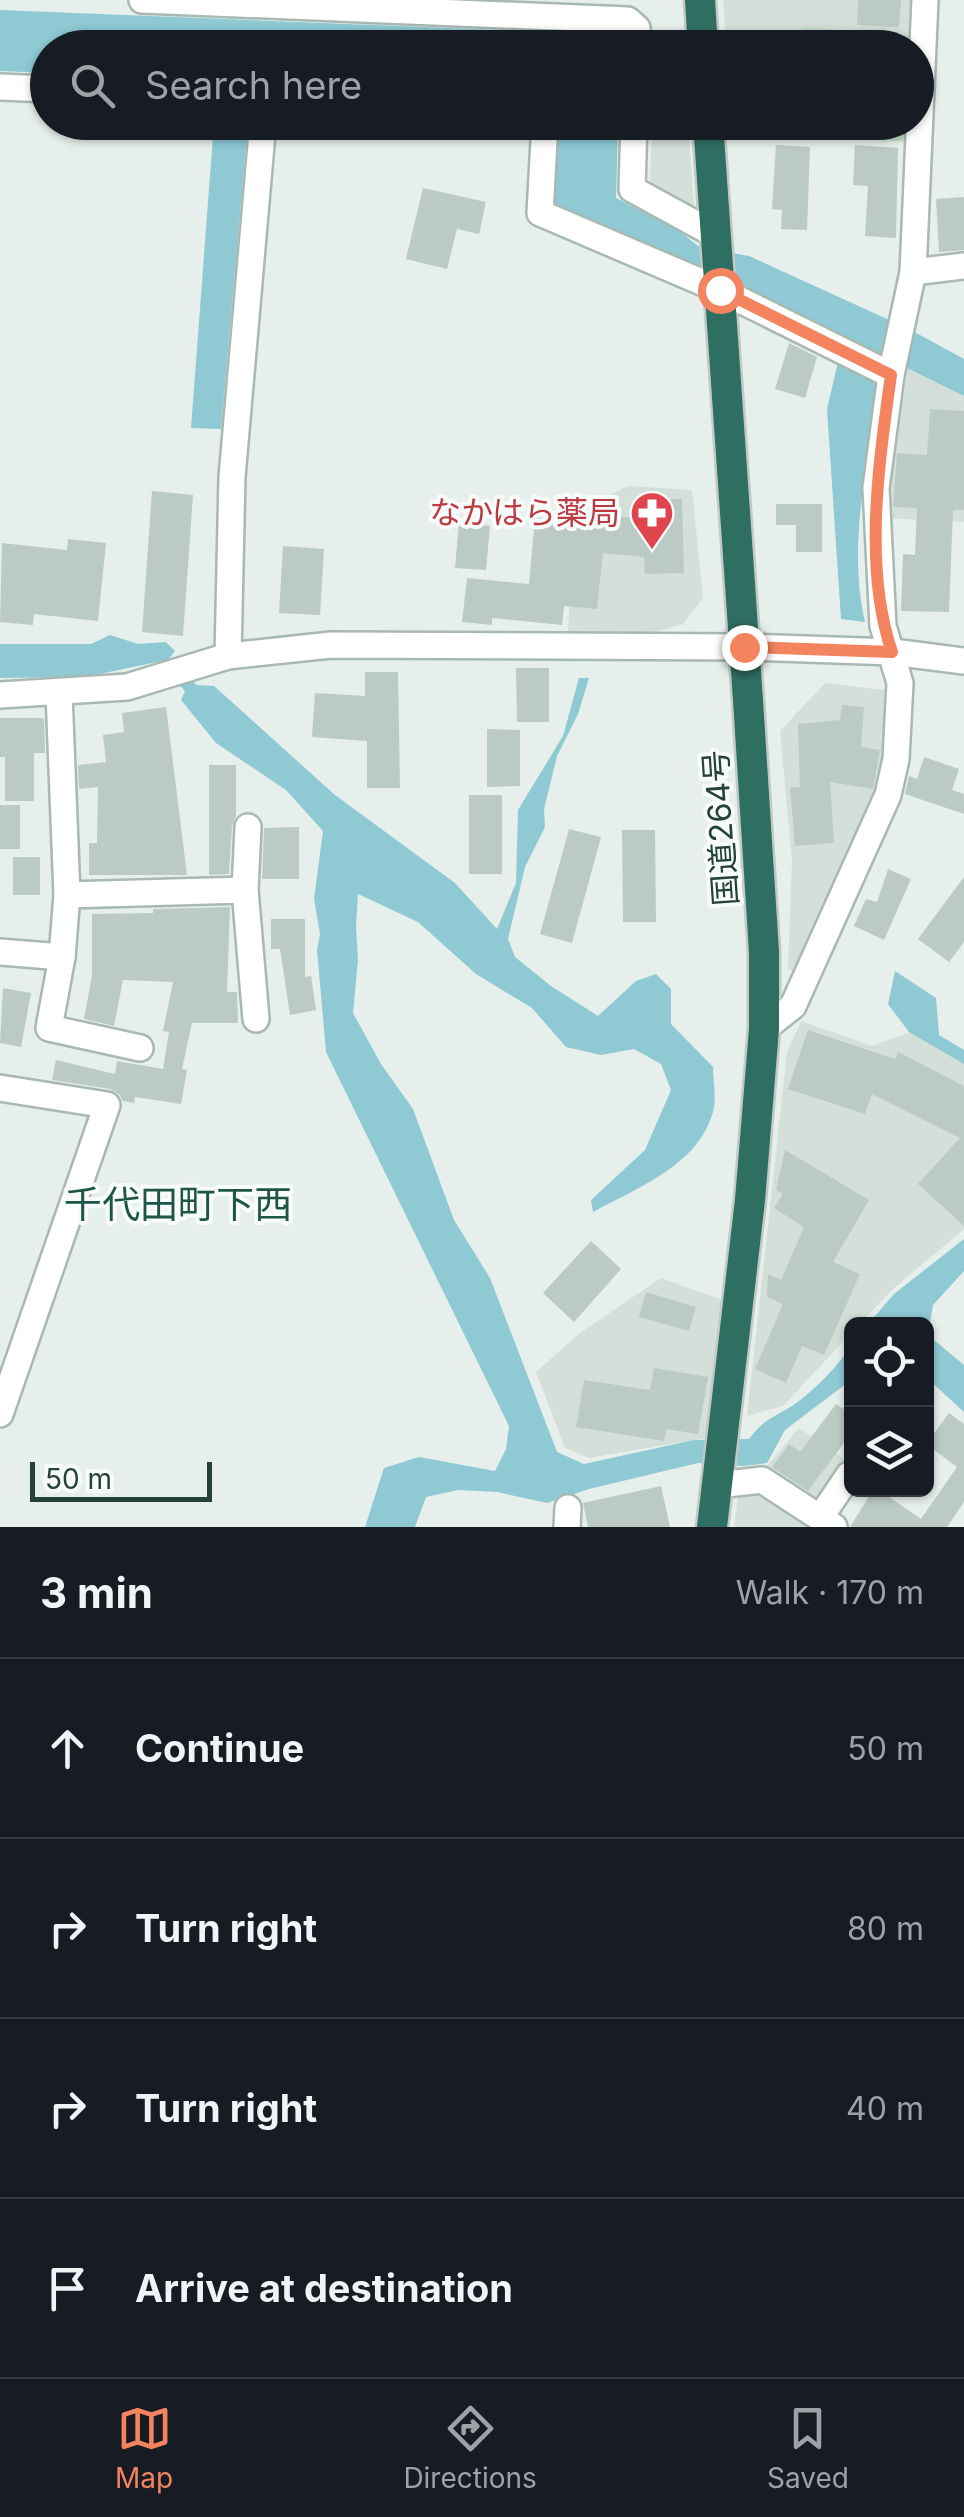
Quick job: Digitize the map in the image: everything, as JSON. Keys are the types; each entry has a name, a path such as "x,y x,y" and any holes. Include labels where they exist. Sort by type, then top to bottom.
{"highway":[{"path":"700,0 702,30"},
{"name":"国道264号","path":"709,140 764,952 764,1029 750,1200 712,1527"}],"street":[{"path":"142,0 264,2 628,20 637,30"},
{"path":"924,30 925,0"},
{"path":"0,86 30,88"},
{"path":"228,656 232,477 261,140"},
{"path":"544,140 540,213 720,290 891,375"},
{"path":"633,140 632,188 716,235"},
{"path":"764,1029 793,1006 888,795 896,759 900,683 884,626 876,488 891,375 914,272 919,140"},
{"path":"914,272 964,266"},
{"path":"0,694 127,687 228,656 332,645 744,647 892,652 964,661"},
{"path":"59,693 66,895 62,957 49,1028 140,1048"},
{"path":"248,828 245,890 256,1019"},
{"path":"66,895 245,890"},
{"path":"0,952 62,957"},
{"path":"0,1088 107,1105 0,1414"},
{"path":"718,1478 762,1480 827,1523 844,1485"}],"shaded area":[{"path":"723,0 919,0 916,30 725,30"},
{"path":"651,140 689,140 694,206 650,186"},
{"path":"908,367 964,396 964,522 884,518"},
{"path":"628,486 692,490 703,598 683,624 648,634 568,632 574,512"},
{"path":"825,683 893,691 882,789 798,972 788,970 792,861 780,731"},
{"path":"801,1021 872,1046 915,1030 964,1058 964,1229 866,1317 844,1317 844,1341 783,1406 747,1416 787,1052"},
{"path":"661,1278 725,1301 707,1438 589,1458 565,1448 536,1372 580,1333"},
{"path":"799,1428 844,1459 844,1475 817,1527 734,1527 741,1474 767,1466"}],"water":[{"path":"0,10 496,30 30,30 30,72 0,71"},
{"path":"213,140 246,140 221,429 191,428"},
{"path":"558,140 618,140 616,198 677,229 699,247 749,256 909,329 964,359 964,396 765,298 733,278 692,268 553,205"},
{"path":"838,362 879,385 859,533 860,593 865,622 841,619 827,409"},
{"path":"110,635 138,644 166,642 175,651 168,660 197,685 214,686 335,795 455,883 497,929 516,883 518,810 563,736 579,678 589,678 578,714 557,756 544,809 545,827 525,867 508,939 515,957 598,1016 636,981 656,974 671,989 671,1024 713,1067 714,1107 697,1144 649,1183 593,1212 591,1200 645,1150 671,1090 661,1064 634,1049 601,1055 566,1047 532,1008 476,974 418,922 358,894 353,1013 381,1064 413,1109 454,1220 490,1278 557,1452 584,1464 694,1440 749,1439 766,1421 813,1389 844,1355 844,1385 785,1430 767,1463 698,1463 547,1503 497,1492 458,1490 426,1497 415,1527 365,1527 384,1468 419,1457 495,1471 506,1449 509,1426 326,1052 317,950 320,934 314,899 323,831 286,790 216,743 181,700 185,691 157,662 85,677 0,678 0,644 91,644"},
{"path":"895,971 936,998 939,1035 964,1050 964,1064 909,1032 888,1004"},
{"path":"964,1239 964,1271 933,1305 931,1317 874,1317 894,1294"},
{"path":"934,1340 964,1365 964,1412 934,1384"}],"building":[{"path":"858,0 901,0 899,27 857,25"},
{"path":"776,145 810,147 807,230 781,229 782,210 772,209"},
{"path":"855,145 898,148 896,238 865,236 868,186 853,185"},
{"path":"423,188 486,202 479,234 457,229 447,269 406,259"},
{"path":"964,197 964,250 939,252 936,199"},
{"path":"789,343 817,357 805,398 775,389"},
{"path":"930,409 964,411 964,510 953,510 949,612 901,611 903,554 915,555 917,508 893,507 897,453 927,455"},
{"path":"152,491 193,495 183,636 142,632"},
{"path":"682,499 684,573 645,574 644,557 603,553 597,609 564,606 562,625 492,618 492,625 462,622 467,578 529,584 535,517 593,523 594,514 643,519 643,500"},
{"path":"776,504 822,504 822,552 796,552 796,525 776,525"},
{"path":"459,522 490,526 486,570 455,568"},
{"path":"68,539 106,543 98,621 34,614 33,625 0,622 2,543 67,550"},
{"path":"283,546 324,549 320,615 279,613"},
{"path":"516,668 549,668 549,722 517,722"},
{"path":"365,672 398,672 400,788 367,788 367,741 312,737 315,693 365,696"},
{"path":"842,705 864,707 861,747 880,750 873,789 830,782 834,843 795,846 790,788 800,787 798,724 840,720"},
{"path":"166,707 187,875 89,875 89,843 97,843 98,787 79,789 78,765 106,762 103,735 124,732 122,713"},
{"path":"0,718 44,718 45,753 34,753 34,801 5,801"},
{"path":"487,729 520,730 520,786 487,787"},
{"path":"924,757 959,769 952,790 964,794 964,814 905,794 909,776 917,779"},
{"path":"209,765 236,765 236,816 229,874 209,875"},
{"path":"469,795 502,795 502,874 469,874"},
{"path":"0,805 20,805 20,849 0,849"},
{"path":"299,827 299,879 262,879 264,828"},
{"path":"569,829 601,837 572,943 540,934"},
{"path":"622,830 655,830 656,922 623,922"},
{"path":"13,857 40,857 40,895 13,895"},
{"path":"888,869 911,879 884,940 854,926 866,899 877,902"},
{"path":"964,877 964,942 949,962 918,939"},
{"path":"230,907 227,992 237,992 238,1023 192,1023 182,1069 187,1070 181,1104 135,1097 134,1103 123,1101 110,1089 52,1080 56,1060 115,1074 117,1061 163,1069 169,1032 163,1031 173,982 123,980 114,1026 84,1019 92,975 92,914"},
{"path":"271,919 305,919 305,977 311,976 316,1010 290,1015 280,949 271,949"},
{"path":"3,988 31,993 21,1047 0,1043"},
{"path":"808,1030 895,1059 898,1052 964,1086 964,1226 918,1184 960,1138 872,1094 865,1114 788,1089"},
{"path":"785,1150 869,1200 833,1262 860,1274 824,1355 802,1346 786,1383 755,1369 783,1304 767,1297 768,1274 781,1280 804,1227 774,1208 783,1194 776,1190"},
{"path":"591,1241 621,1269 574,1322 543,1293"},
{"path":"646,1292 696,1307 689,1331 639,1317"},
{"path":"654,1368 708,1377 698,1434 666,1429 664,1441 576,1427 584,1380 650,1390"},
{"path":"836,1404 844,1410 844,1443 808,1491 772,1467 789,1444 800,1452"},
{"path":"949,1413 964,1424 964,1502 947,1527 850,1527 869,1497 889,1497 921,1519 957,1467 934,1450 934,1433"},
{"path":"661,1486 670,1527 588,1527 583,1503"}],"place":[{"name":"なかはら薬局","path":"652,551"}],"district":[{"name":"千代田町下西","path":"178,1205"}],"route":[{"path":"720,290 891,375 875,518 884,626 892,652 744,647"}]}
